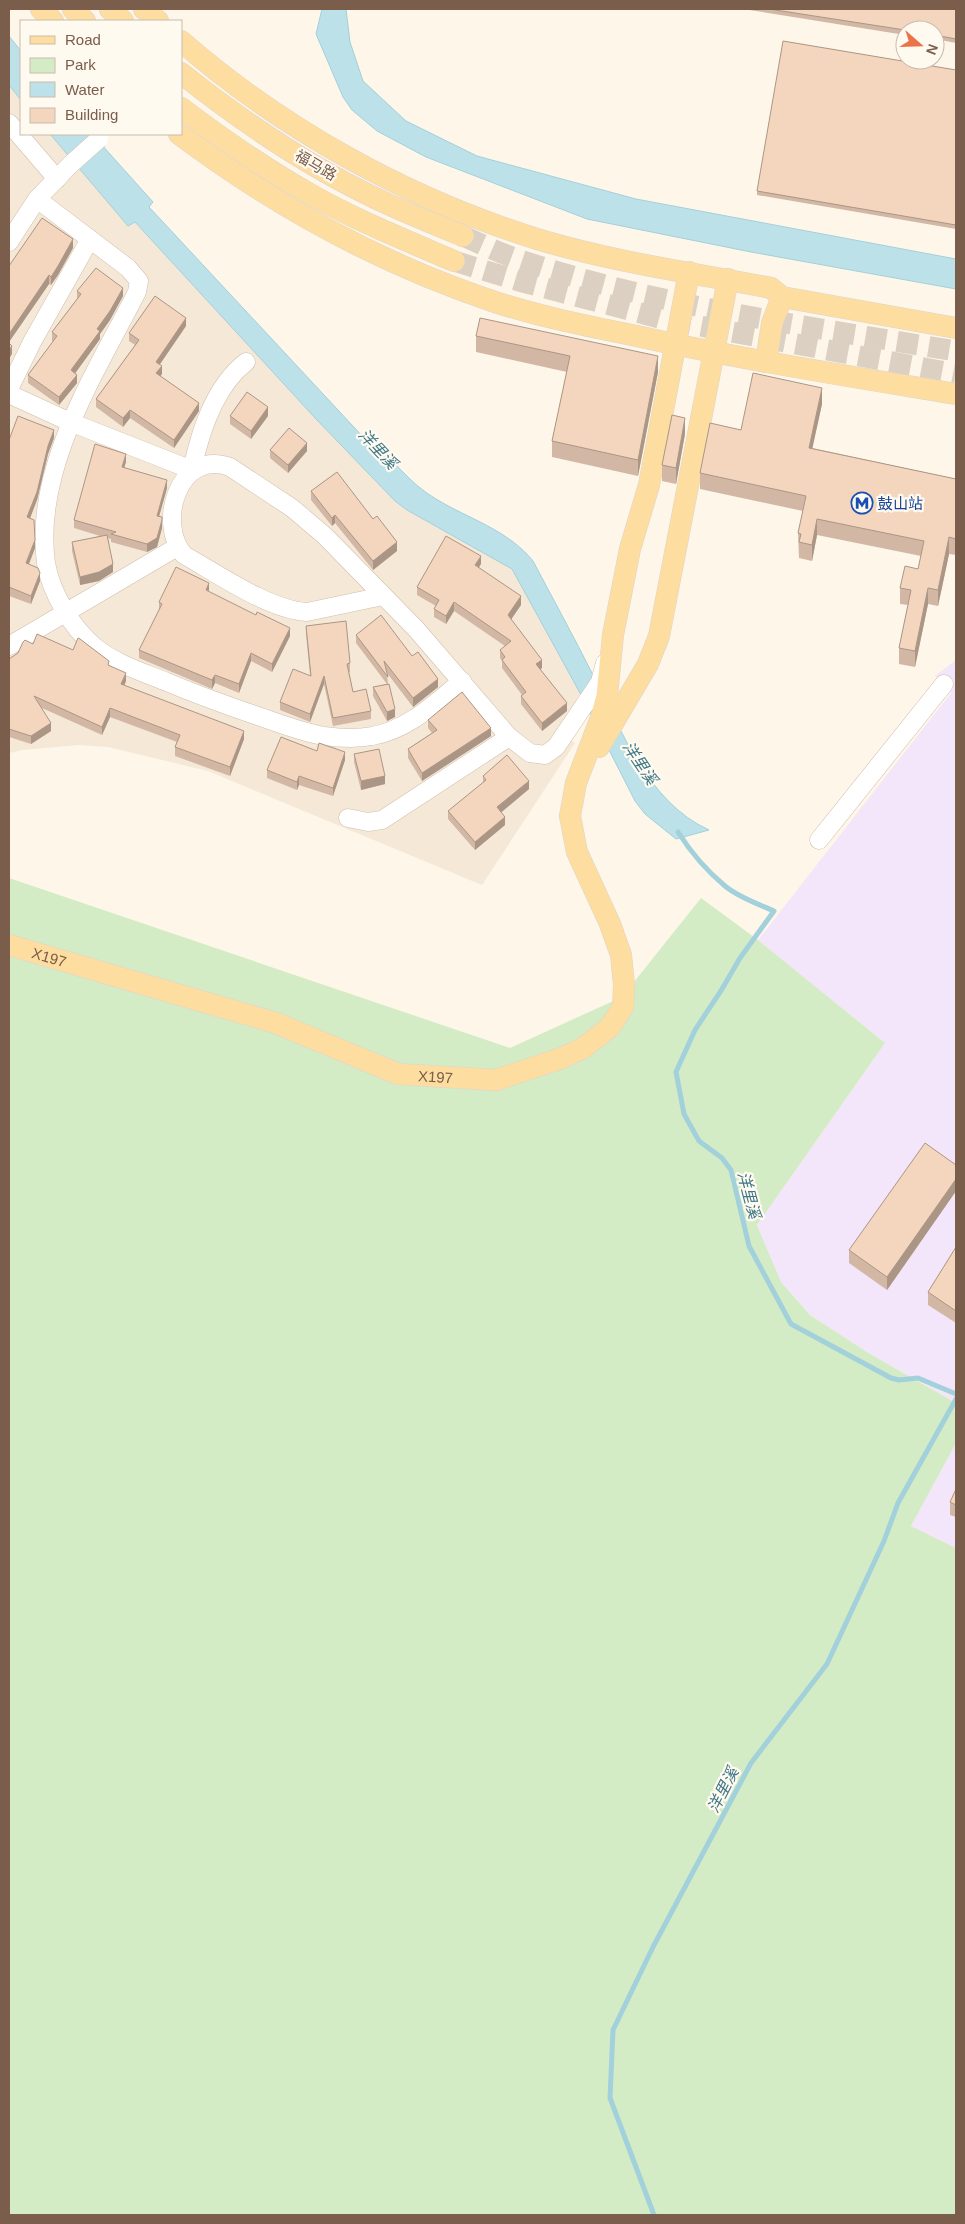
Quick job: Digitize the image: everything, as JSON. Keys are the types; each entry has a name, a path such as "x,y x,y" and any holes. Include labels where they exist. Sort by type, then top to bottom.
{"main road":[{"path":"41,9 52,20"},
{"path":"73,9 83,20"},
{"path":"110,9 122,20"},
{"path":"144,9 157,20"},
{"path":"182,42 208,64 266,107 359,162 434,200 537,238 606,256 771,288 782,297 956,328"},
{"name":"福马路","path":"182,74 253,127 319,168 389,205 463,236"},
{"name":"福马路","path":"182,109 238,150 310,194 379,228 454,261"},
{"path":"180,135 277,201 334,233 406,267 499,303 571,322 713,353 956,394"},
{"path":"594,749 612,635 630,549 649,485 689,272"},
{"path":"594,749 618,718 648,664 659,636 728,280"},
{"path":"766,362 772,323 782,297"},
{"name":"X197","path":"9,945 276,1023 398,1074 496,1080 562,1058 583,1048 610,1027 623,1007 623,969 618,948 573,839 570,816 576,782 594,749"}],"street":[{"path":"9,123 57,179"},
{"path":"9,242 37,199 102,137"},
{"path":"37,199 135,275 139,286 70,422 52,483 45,545 50,581 67,612 84,637 96,648 125,665 258,716 325,736 372,736 399,728 410,722 462,681"},
{"path":"9,389 32,342 90,239"},
{"path":"246,362 230,377 221,390 199,440 192,470 178,489 175,498 172,527 177,547 184,555 247,590 280,607 295,612 307,612 383,596"},
{"path":"9,394 70,422 192,470 210,463 220,463 230,467 292,508 325,536 416,629 509,737 530,753 545,755 556,747 578,717 603,689"},
{"path":"9,646 177,547"},
{"path":"819,840 944,684"},
{"path":"348,818 368,822 382,820 509,737"}],"shaded area":[{"path":"9,85 20,99 20,135 51,135 128,225 134,221 267,364 407,510 507,565 516,575 580,693 561,732 575,743 482,885 208,771 108,747 79,745 22,750 9,753"},
{"path":"956,660 956,1403 870,1354 810,1315 781,1282 757,1225 885,1043 758,940 951,693 935,676"},
{"path":"956,1443 956,1548 911,1526"}],"green space":[{"path":"9,878 510,1048 622,997 701,898 758,940 885,1043 757,1225 781,1282 810,1315 870,1354 956,1403 956,1443 911,1526 956,1548 956,2215 9,2215"}],"water":[{"path":"322,9 346,9 350,42 363,81 406,121 477,156 636,199 956,259 956,289 751,252 587,219 426,157 377,131 352,110 343,97 316,34"},
{"path":"9,36 20,50 20,99 9,85"},
{"path":"51,135 93,135 153,202 149,207 365,439 369,435 401,470 427,493 500,533 523,550 533,561 639,763 669,802 688,818 709,830 676,839 645,814 635,801 580,693 512,569 407,510 395,501 316,419 135,222 128,226"}],"building":[{"path":"769,9 956,9 956,39 945,37 945,20 895,20 895,28"},
{"path":"783,41 895,60 895,70 945,70 945,68 956,70 956,225 757,191"},
{"path":"42,218 73,239 51,277 49,275 9,334 9,266"},
{"path":"96,268 123,288 97,329 100,331 71,370 77,375 59,397 28,375 57,336 52,332 81,294 77,291"},
{"path":"155,296 186,318 156,362 162,366 156,373 199,403 174,440 130,410 123,418 96,399 139,340 129,333"},
{"path":"480,318 658,356 638,460 552,441 570,356 476,336"},
{"path":"753,373 822,388 809,448 956,479 956,539 949,537 938,590 928,588 915,651 899,648 911,590 900,588 905,566 918,569 924,541 817,519 812,545 799,542 801,534 798,533 806,496 700,473 710,423 741,430"},
{"path":"247,392 268,407 251,431 230,416"},
{"path":"672,415 685,418 676,468 662,465"},
{"path":"18,416 54,430 48,446 37,492 27,517 34,520 35,540 26,563 38,568 40,573 31,596 9,587 9,440"},
{"path":"289,428 307,443 288,465 270,450"},
{"path":"95,444 126,454 122,467 167,480 157,516 162,517 162,520 157,538 147,544 111,534 116,532 74,520"},
{"path":"337,472 373,519 377,516 397,542 373,561 335,515 332,518 311,491"},
{"path":"107,535 113,564 99,572 80,577 72,542"},
{"path":"446,536 481,556 475,565 521,596 508,615 542,660 536,664 567,703 542,723 521,696 526,692 502,660 505,657 500,650 511,641 454,602 446,616 434,609 439,600 417,587"},
{"path":"176,567 209,583 206,590 256,615 257,612 290,628 272,664 251,653 239,684 215,675 212,680 139,650 162,604 159,602"},
{"path":"381,615 412,656 418,652 438,679 413,698 384,661 388,677 356,635"},
{"path":"346,621 350,663 347,664 353,692 366,689 371,711 333,718 324,676 310,714 280,702 293,669 311,676 306,626"},
{"path":"37,634 73,650 78,638 109,661 108,665 126,673 121,684 244,731 230,767 175,747 180,735 110,708 102,727 34,696 51,723 31,736 9,729 9,659 18,653 25,640 33,644"},
{"path":"389,684 395,709 387,712 373,687"},
{"path":"462,692 491,728 422,773 408,749 437,730 428,720"},
{"path":"281,737 317,751 319,743 345,752 333,788 299,776 297,782 267,770"},
{"path":"379,749 385,776 361,781 354,754"},
{"path":"507,755 529,781 497,807 505,817 475,842 448,811 486,780 483,776"},
{"path":"925,1143 956,1165 956,1179 887,1277 849,1250"},
{"path":"956,1247 956,1311 928,1292"},
{"path":"956,1489 956,1505 950,1502"}],"waterway":[{"name":"洋里溪","path":"678,832 699,860 725,886 742,897 774,911 740,958 695,1030 676,1072 684,1114 699,1141 722,1158 731,1170 749,1246 791,1324 891,1378 899,1380 918,1378 956,1394"},
{"name":"洋里溪","path":"654,2215 610,2098 613,2030 653,1947 751,1763 827,1664 884,1541 898,1503 956,1399"}],"tunnel":[{"path":"463,236 523,261 629,291 792,324 956,351"},
{"path":"454,261 519,281 663,319 956,374"}],"place":[{"name":"鼓山站","path":"862,503"}]}
